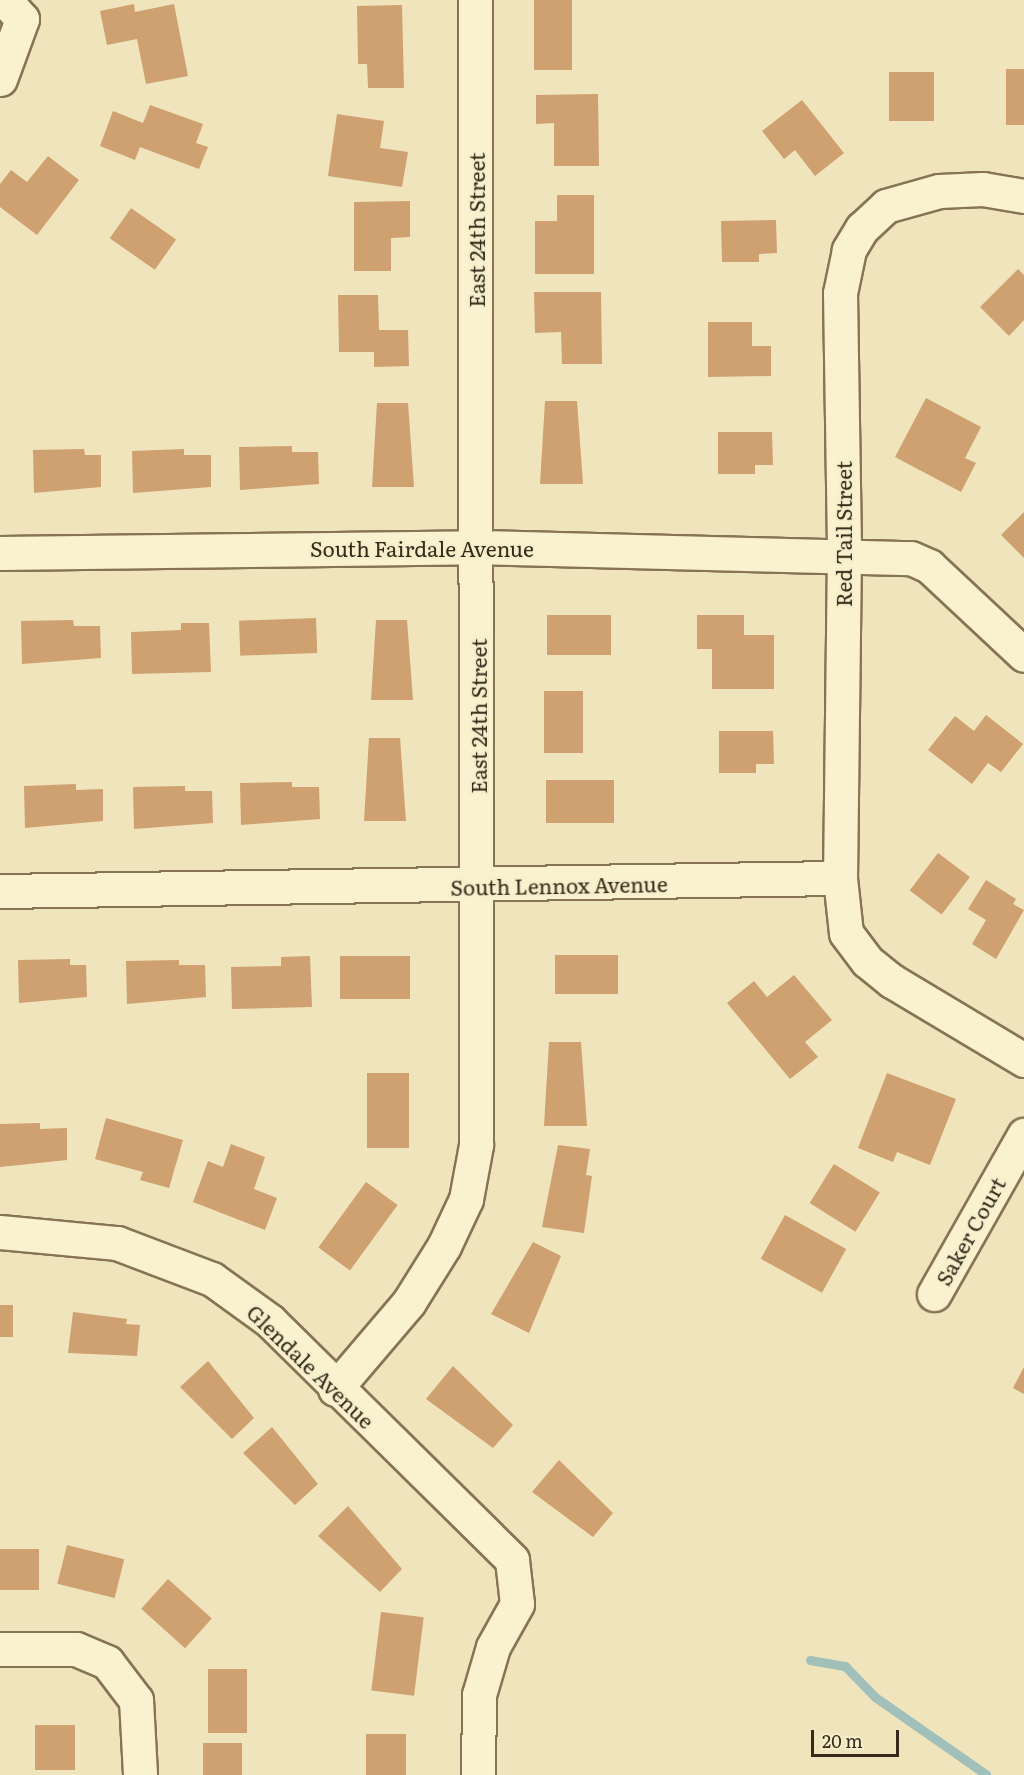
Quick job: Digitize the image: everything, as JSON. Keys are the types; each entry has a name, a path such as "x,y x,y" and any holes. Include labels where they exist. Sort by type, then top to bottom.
{"street":[{"name":"East 24th Street","path":"335,1389 409,1302 466,1199 478,1096 475,0"},
{"path":"0,79 14,10"},
{"name":"Red Tail Street","path":"840,878 844,552 842,272 862,228 886,206 939,191 983,189 1024,196"},
{"name":"South Fairdale Avenue","path":"0,553 478,547 844,552 911,558 929,566 1024,655"},
{"path":"840,878 846,933 867,961 1024,1060"},
{"name":"South Lennox Avenue","path":"0,891 477,887 840,878"},
{"name":"Saker Court","path":"934,1294 1024,1136"},
{"name":"Glendale Avenue","path":"0,1232 117,1244 212,1279 270,1322 335,1389 512,1560 517,1604 493,1647 479,1695 478,1775"},
{"path":"0,1649 76,1649 107,1662 136,1700 140,1775"}],"building":[{"path":"534,0 572,0 572,70 534,70"},
{"path":"134,4 135,12 174,4 188,76 146,84 137,39 107,45 100,11"},
{"path":"402,5 404,88 368,88 367,64 358,64 357,6"},
{"path":"1006,69 1024,69 1024,125 1006,125"},
{"path":"889,72 934,72 934,121 889,121"},
{"path":"598,94 599,166 554,166 554,123 536,124 536,95"},
{"path":"802,100 844,153 815,176 795,150 784,159 762,131"},
{"path":"150,105 203,124 196,143 208,147 199,169 140,147 135,160 100,146 113,111 143,123"},
{"path":"337,114 384,121 380,148 408,152 402,187 328,176"},
{"path":"48,156 79,180 37,235 0,207 0,184 11,170 27,182"},
{"path":"557,195 594,195 594,274 535,274 535,221 557,221"},
{"path":"410,201 410,237 391,238 391,271 354,271 354,202"},
{"path":"131,208 176,240 155,270 110,238"},
{"path":"776,220 777,253 759,254 759,262 722,262 721,221"},
{"path":"1018,269 1024,275 1024,320 1009,336 980,307"},
{"path":"534,292 601,292 602,364 562,364 561,332 535,333"},
{"path":"338,295 378,295 379,330 408,330 409,366 374,367 374,352 339,352"},
{"path":"708,322 752,322 752,346 771,346 771,376 708,377"},
{"path":"926,398 981,427 965,458 976,463 961,492 895,457"},
{"path":"545,401 577,401 583,484 540,484"},
{"path":"377,403 408,403 414,487 372,487"},
{"path":"718,432 772,432 773,465 755,465 755,474 718,474"},
{"path":"292,446 292,452 318,452 319,484 240,490 239,447"},
{"path":"84,449 85,455 101,455 101,487 34,493 33,450"},
{"path":"184,449 184,455 211,455 211,487 133,493 132,451"},
{"path":"1024,512 1024,558 1001,535"},
{"path":"547,615 611,615 611,655 547,655"},
{"path":"697,615 744,615 744,635 774,635 774,689 712,689 712,649 697,649"},
{"path":"316,618 317,653 240,656 239,621"},
{"path":"73,620 74,626 100,626 101,658 22,664 21,621"},
{"path":"376,620 407,620 413,700 371,700"},
{"path":"181,623 209,623 211,672 132,674 131,632 181,630"},
{"path":"544,691 583,691 583,753 544,753"},
{"path":"986,715 1023,744 1001,772 988,763 972,784 928,750 955,716 974,731"},
{"path":"719,731 773,731 774,764 756,764 756,773 719,773"},
{"path":"369,738 400,738 406,821 364,821"},
{"path":"546,780 614,780 614,823 546,823"},
{"path":"292,782 292,787 319,787 320,819 241,825 240,783"},
{"path":"76,784 76,790 103,789 103,821 25,828 24,786"},
{"path":"185,786 185,791 212,791 213,823 134,829 133,787"},
{"path":"938,853 970,877 942,915 910,891"},
{"path":"986,880 1016,899 1013,904 1024,910 996,959 972,944 986,920 968,909"},
{"path":"555,955 618,955 618,994 555,994"},
{"path":"310,956 312,1007 232,1009 231,967 281,966 281,957"},
{"path":"340,956 410,956 410,999 340,999"},
{"path":"70,959 70,965 86,965 87,997 19,1003 18,960"},
{"path":"179,960 179,965 205,965 206,997 127,1004 126,961"},
{"path":"794,975 832,1020 805,1042 818,1057 790,1079 727,1003 754,981 767,997"},
{"path":"549,1042 581,1042 587,1126 544,1126"},
{"path":"367,1073 409,1073 409,1148 367,1148"},
{"path":"887,1073 956,1099 930,1165 897,1152 893,1162 858,1148"},
{"path":"106,1118 183,1140 169,1188 140,1180 143,1172 95,1159"},
{"path":"40,1123 40,1129 67,1128 67,1160 0,1167 0,1124"},
{"path":"231,1144 265,1157 254,1189 277,1198 265,1230 193,1202 208,1161 223,1167"},
{"path":"558,1145 590,1149 586,1175 592,1176 584,1233 542,1227"},
{"path":"834,1164 880,1193 855,1232 810,1203"},
{"path":"366,1182 398,1205 350,1270 318,1248"},
{"path":"785,1215 846,1249 822,1293 761,1259"},
{"path":"533,1242 561,1256 529,1333 491,1314"},
{"path":"0,1305 13,1305 13,1337 0,1337"},
{"path":"73,1312 127,1319 126,1324 140,1325 137,1356 68,1353"},
{"path":"208,1361 254,1418 232,1439 180,1387"},
{"path":"453,1366 513,1425 493,1448 426,1399"},
{"path":"1024,1367 1024,1394 1013,1388"},
{"path":"272,1427 318,1484 295,1505 243,1453"},
{"path":"559,1460 613,1513 593,1537 532,1492"},
{"path":"348,1506 402,1569 380,1592 318,1536"},
{"path":"67,1545 124,1559 115,1598 57,1584"},
{"path":"0,1549 39,1549 39,1590 0,1590"},
{"path":"168,1579 212,1618 185,1648 141,1609"},
{"path":"381,1612 424,1617 414,1696 371,1690"},
{"path":"208,1669 247,1669 247,1733 208,1733"},
{"path":"35,1725 75,1725 75,1770 35,1770"},
{"path":"366,1734 406,1734 406,1775 366,1775"},
{"path":"203,1743 242,1743 242,1775 203,1775"}],"waterway":[{"path":"810,1660 845,1666 875,1697 987,1775"}]}
